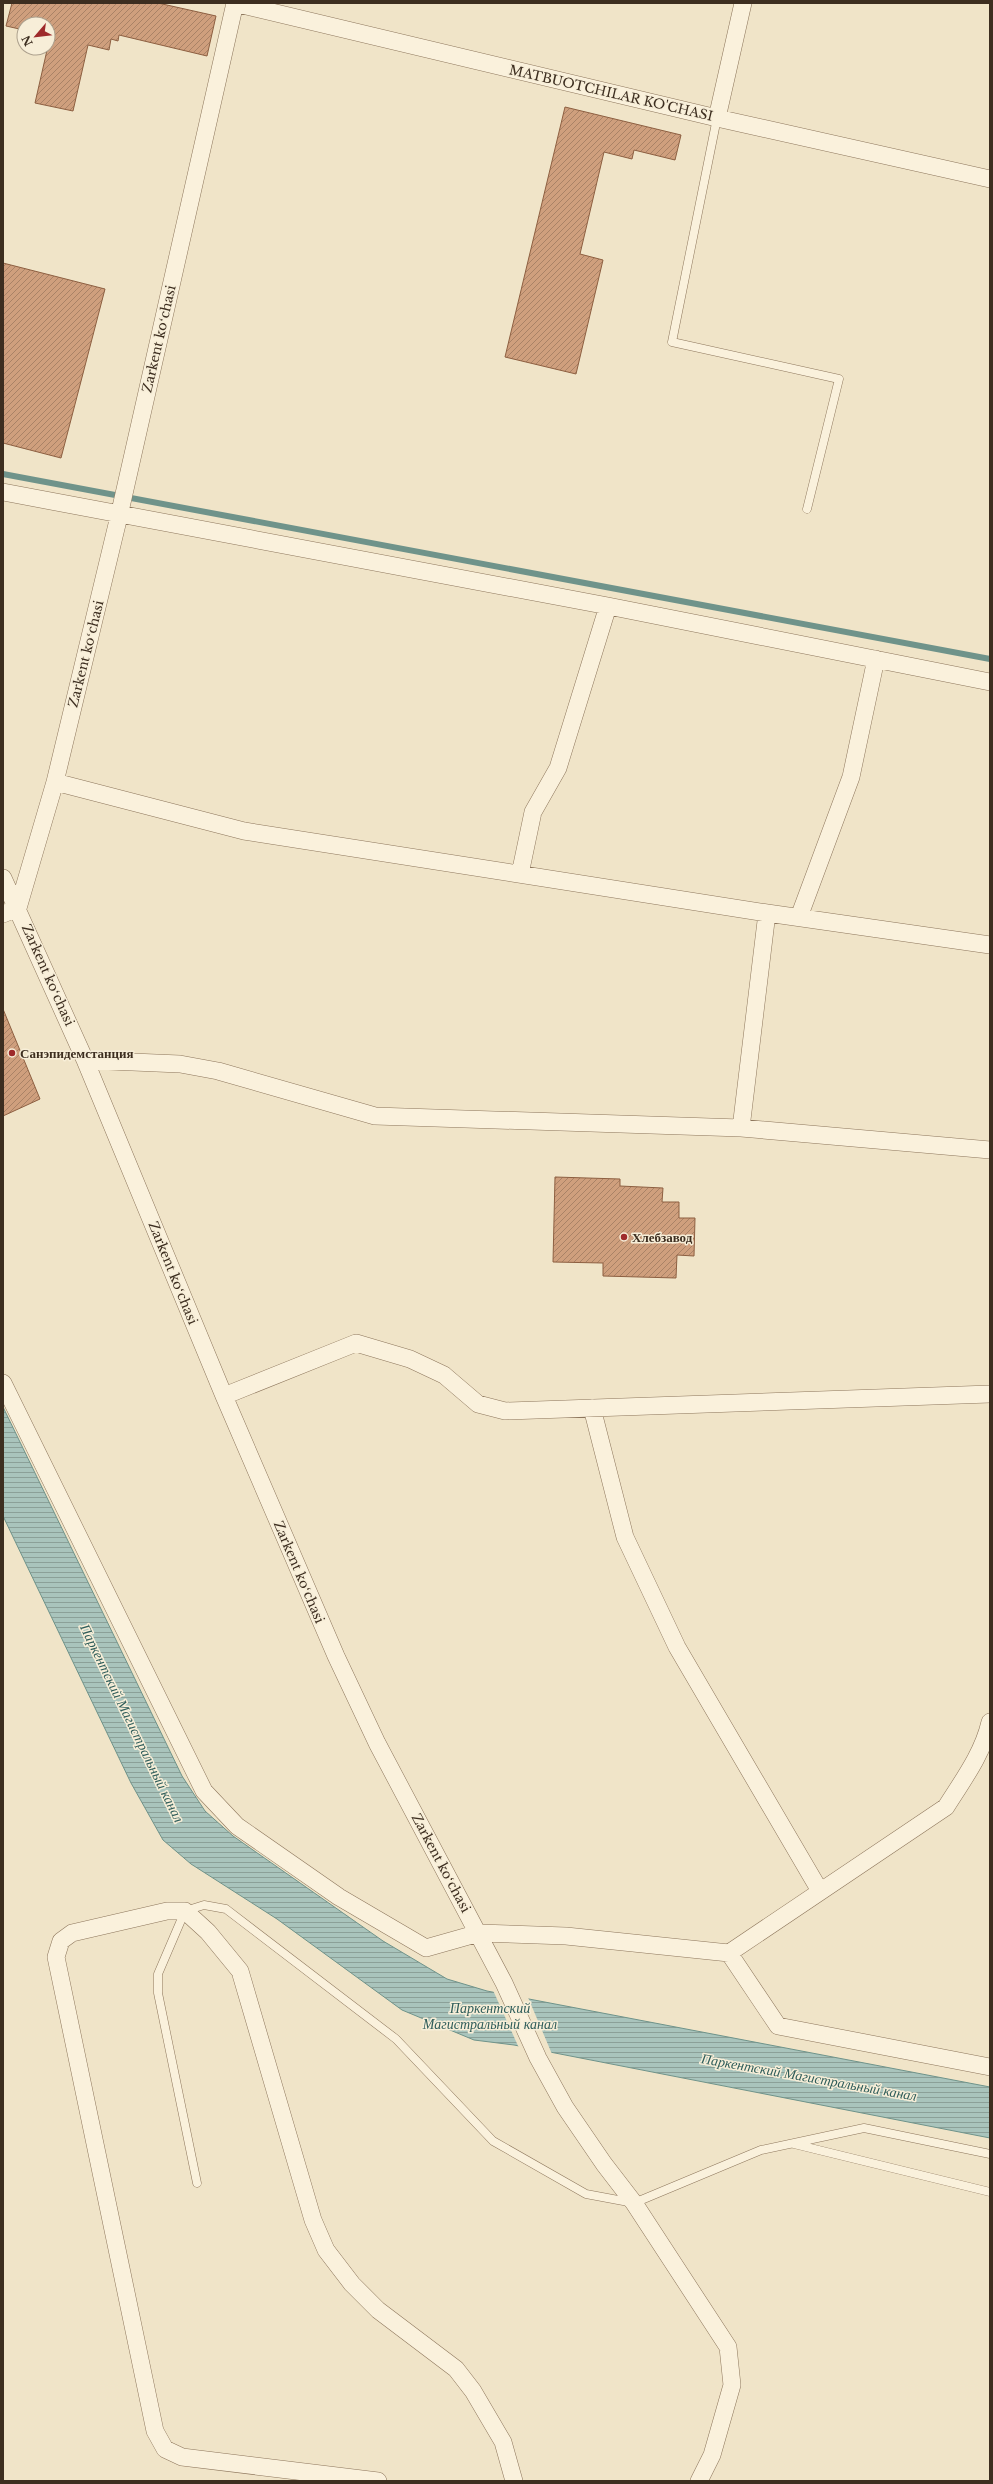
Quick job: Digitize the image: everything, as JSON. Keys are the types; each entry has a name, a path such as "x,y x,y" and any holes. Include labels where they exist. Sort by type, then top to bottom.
{"street":[{"name":"MATBUOTCHILAR KO'CHASI","path":"235,3 717,118 990,179"},
{"name":"Zarkent koʻchasi","path":"235,3 122,503 55,782 10,911 85,1060 224,1396 342,1669 380,1749 479,1933 504,1983 538,2058 565,2107 604,2164 634,2203 728,2347 732,2385 712,2455 699,2481"},
{"path":"717,118 743,3"},
{"path":"3,492 122,503 608,606 990,682"},
{"path":"520,874 533,812 558,768 608,606"},
{"path":"799,918 851,777 876,659"},
{"path":"55,782 244,831 766,913 990,945"},
{"path":"3,878 10,911"},
{"path":"740,1128 766,913"},
{"path":"85,1060 180,1064 218,1071 375,1116 740,1128 990,1150"},
{"path":"224,1396 356,1342 410,1359 444,1375 478,1404 505,1411 990,1394"},
{"path":"3,1383 204,1791 237,1826 339,1897 426,1948 479,1933 566,1936 729,1953 946,1807 967,1775 987,1736 990,1722"},
{"path":"592,1408 625,1537 631,1551 677,1646 820,1891"},
{"path":"378,2481 182,2458 165,2449 155,2430 56,1957 61,1941 72,1933 168,1911 185,1912 208,1932 240,1972 313,2220 326,2250 352,2284 378,2310 456,2369 472,2391 502,2442 514,2481"},
{"path":"729,1953 778,2026 990,2067"}],"lane":[{"path":"717,118 672,342 839,379 807,509"},
{"path":"196,2183 158,1993 158,1974 185,1912 204,1905 226,1909 396,2039 493,2141 586,2194 634,2203 761,2150 864,2128 990,2154"},
{"path":"791,2144 990,2192"}],"water":[{"name":"Паркентский Магистральный канал","path":"3,1407 182,1776 205,1811 233,1836 383,1941 447,1979 487,1991 990,2087 990,2138 514,2045 474,2040 402,2010 277,1919 191,1864 163,1840 131,1783 3,1516"}],"pier":[{"path":"492,1988 527,1995 552,2054 519,2048"}],"building":[{"path":"12,3 158,3 216,16 207,56 119,35 118,41 111,39 109,50 88,45 73,111 35,103 46,56 56,56 56,16 16,16 16,28 6,26"},
{"path":"565,107 681,135 675,160 634,150 632,159 604,152 580,254 603,260 576,374 505,357"},
{"path":"3,263 105,289 61,458 3,443"},
{"name":"Санэпидемстанция","path":"3,1009 40,1099 3,1116"},
{"name":"Хлебзавод","path":"555,1177 620,1179 620,1186 663,1188 662,1202 679,1202 679,1218 695,1218 694,1256 677,1255 676,1278 603,1276 603,1263 553,1262"}],"waterway":[{"path":"3,474 990,659"}],"place":[{"name":"Санэпидемстанция","path":"12,1053"},
{"name":"Хлебзавод","path":"624,1237"}]}
